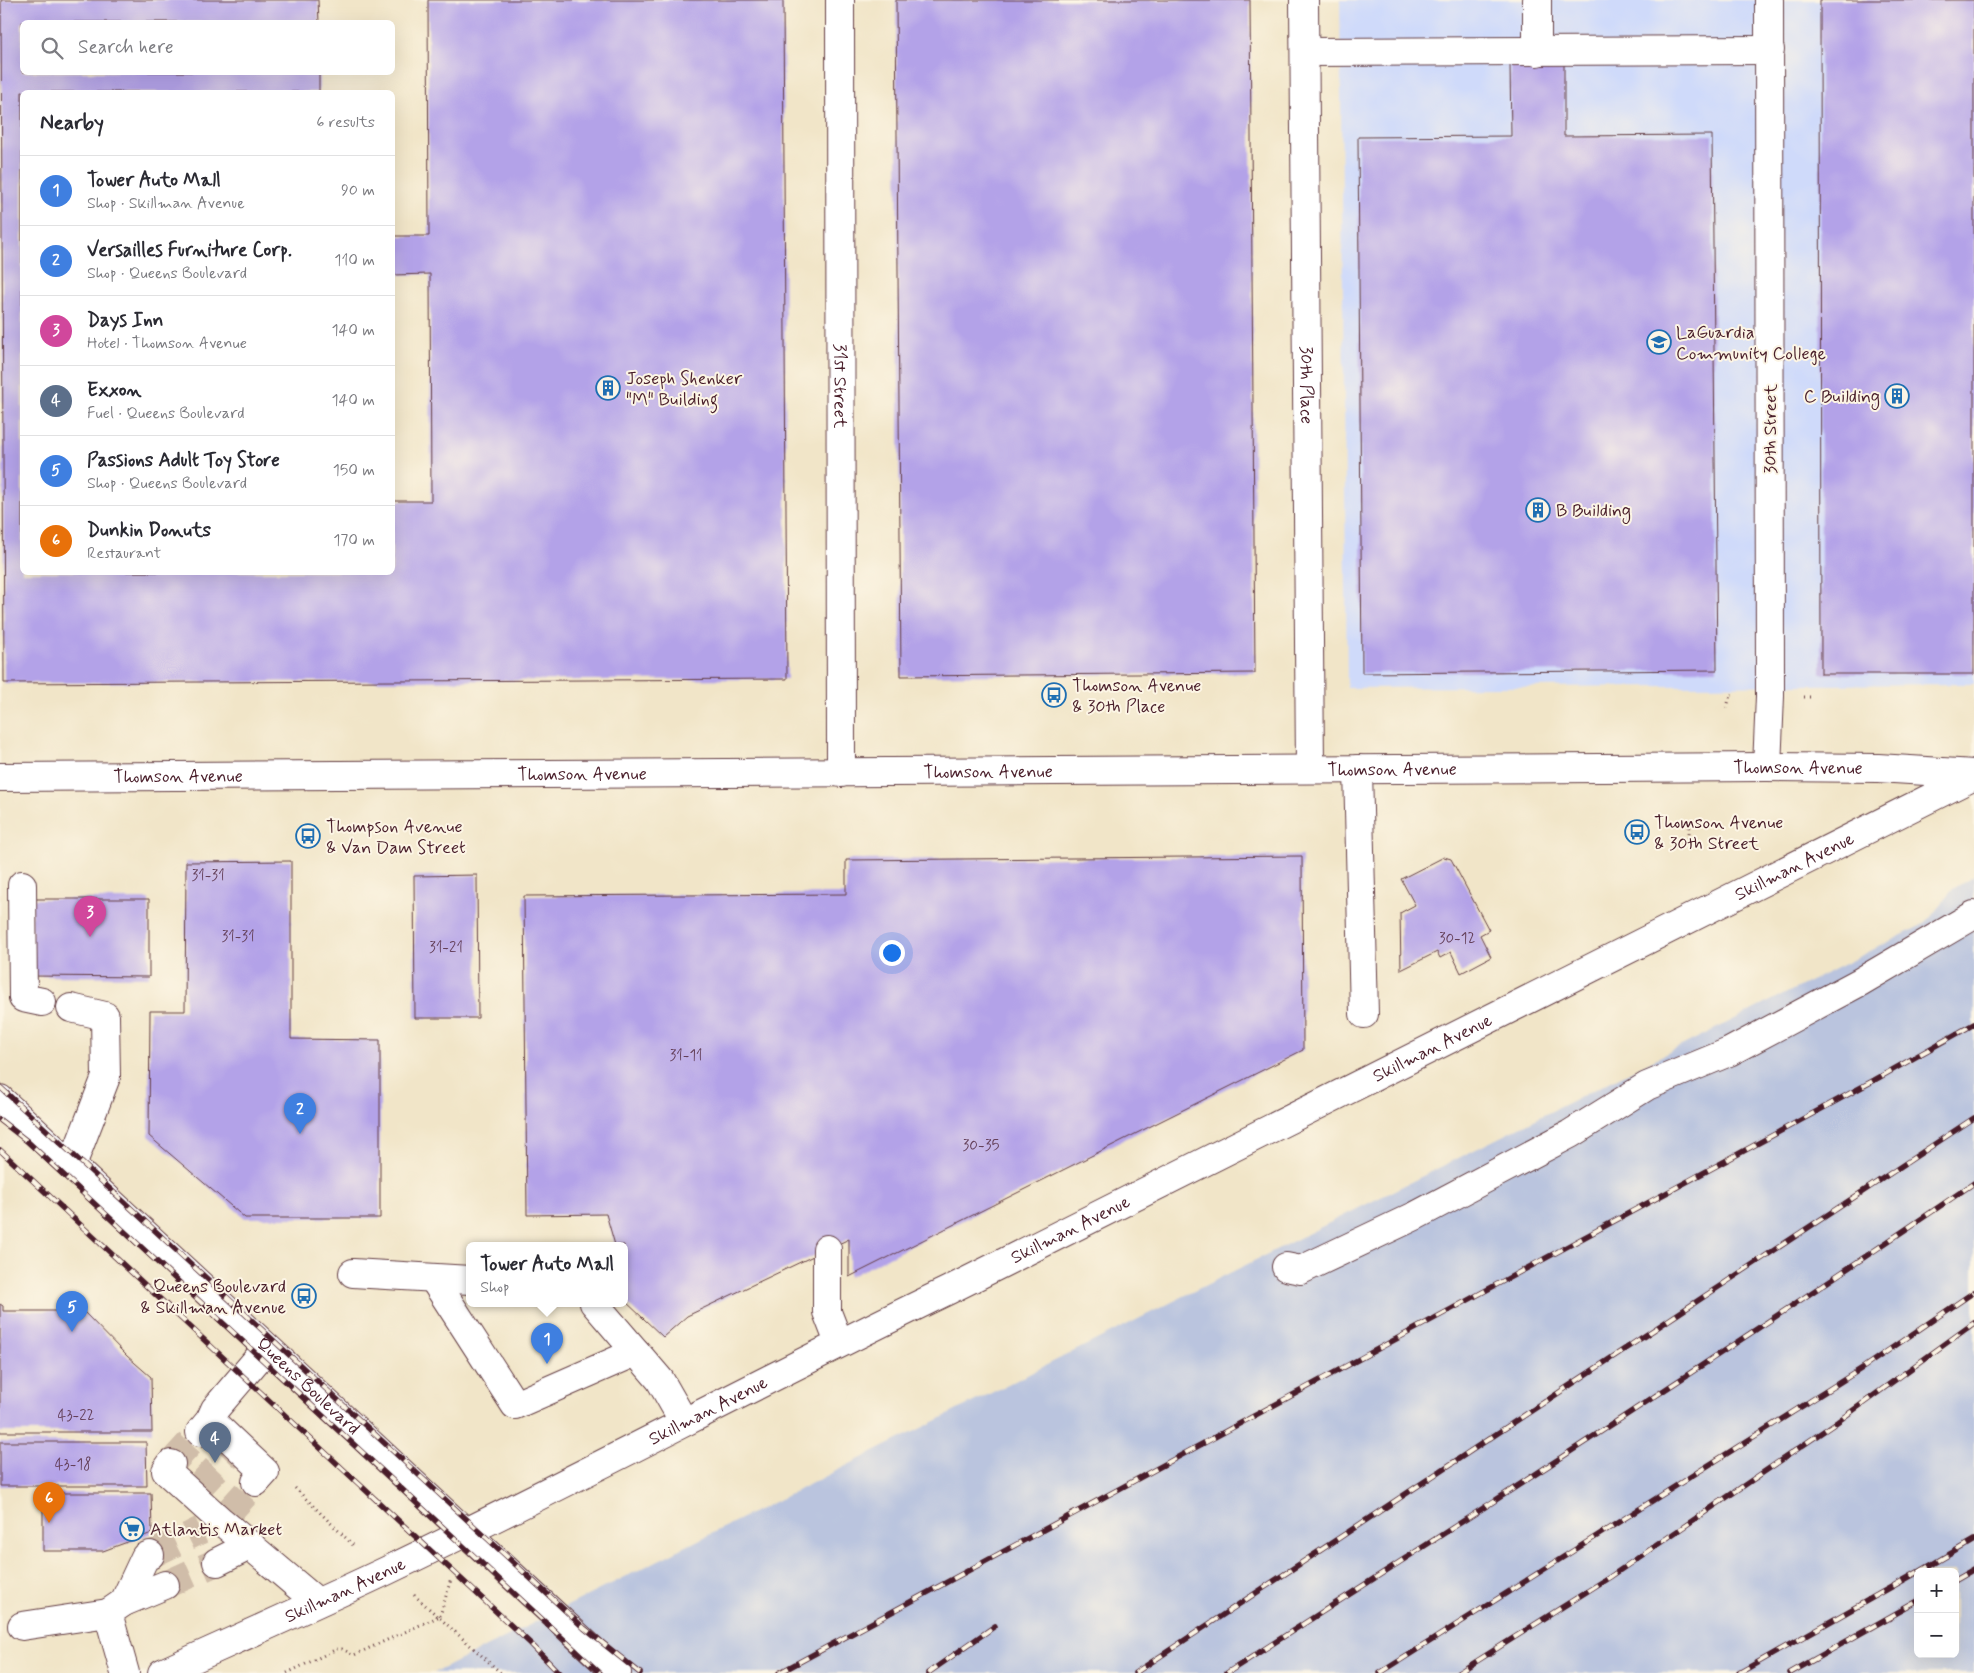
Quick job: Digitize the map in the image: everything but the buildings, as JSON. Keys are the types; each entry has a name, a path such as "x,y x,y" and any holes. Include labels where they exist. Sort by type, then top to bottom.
{"street":[{"name":"31st Street","path":"840,0 841,773"},
{"name":"30th Place","path":"1304,0 1310,769"},
{"path":"1537,0 1537,52"},
{"name":"30th Street","path":"1767,767 1770,696 1769,0"},
{"path":"1305,52 1770,50"},
{"name":"Thomson Avenue","path":"0,777 1767,767 1878,768 1974,775"},
{"path":"1358,769 1364,1014"},
{"name":"Skillman Avenue","path":"162,1673 465,1532 1974,775"},
{"path":"22,885 23,998 42,1002"},
{"path":"1286,1267 1302,1270 1415,1216 1570,1134 1647,1086 1729,1052 1860,982 1974,915"},
{"path":"70,1008 105,1016 106,1077 72,1165"},
{"name":"Queens Boulevard","path":"0,1100 617,1673"},
{"path":"827,1249 827,1312 839,1343"},
{"path":"353,1273 466,1280"},
{"path":"433,1278 515,1405 636,1352"},
{"path":"597,1307 660,1380 684,1422"},
{"path":"256,1482 265,1472 233,1451 205,1426 215,1409 267,1348"},
{"path":"171,1464 166,1470 195,1492 216,1521 251,1545 317,1602"},
{"path":"217,1562 251,1545"},
{"path":"125,1673 116,1607 145,1557 150,1555"},
{"path":"22,1626 116,1607 165,1585"}],"path":[{"path":"1804,697 1813,698"},
{"path":"1688,843 1690,824"},
{"path":"293,1487 349,1542"},
{"path":"287,1673 337,1649 342,1649 354,1655 440,1616 501,1673"}],"shaded area":[{"name":"LaGuardia Community College","path":"1340,0 1974,0 1974,684 1347,688"},
{"path":"1974,876 1974,1673 434,1673 1926,923 1953,889"}],"tunnel":[{"path":"171,1464 200,1432"},
{"path":"197,1489 227,1457"},
{"path":"227,1514 256,1482"},
{"path":"150,1555 201,1530"},
{"path":"165,1585 217,1562"}],"railway":[{"path":"779,1673 1871,1082 1974,1024"},
{"path":"0,1087 584,1628 640,1673"},
{"path":"1135,1673 1974,1118"},
{"path":"0,1120 27,1141 600,1673"},
{"path":"0,1150 531,1644 559,1673"},
{"path":"1227,1673 1509,1492 1882,1246 1974,1183"},
{"path":"1380,1673 1864,1367 1974,1292"},
{"path":"1458,1673 1610,1577 1837,1422 1974,1323"},
{"path":"1926,1568 1974,1540"},
{"path":"1959,1578 1974,1569"},
{"path":"1739,1673 1914,1574"},
{"path":"1790,1673 1914,1603"},
{"path":"928,1673 995,1626"}],"place":[{"name":"LaGuardia Community College","path":"1659,342"},
{"name":"Joseph Shenker \"M\" Building","path":"608,388"},
{"name":"C Building","path":"1897,396"},
{"name":"B Building","path":"1538,510"},
{"name":"Thomson Avenue & 30th Place","path":"1054,695"},
{"name":"Thomson Avenue & 30th Street","path":"1637,832"},
{"name":"Thompson Avenue & Van Dam Street","path":"308,836"},
{"name":"Days Inn","path":"90,937"},
{"name":"Versailles Furniture Corp.","path":"300,1134"},
{"name":"Queens Boulevard & Skillman Avenue","path":"304,1296"},
{"name":"Passions Adult Toy Store","path":"72,1332"},
{"name":"Tower Auto Mall","path":"547,1364"},
{"name":"Exxon","path":"215,1463"},
{"name":"Dunkin Donuts","path":"49,1523"},
{"name":"Atlantis Market","path":"132,1529"}]}
